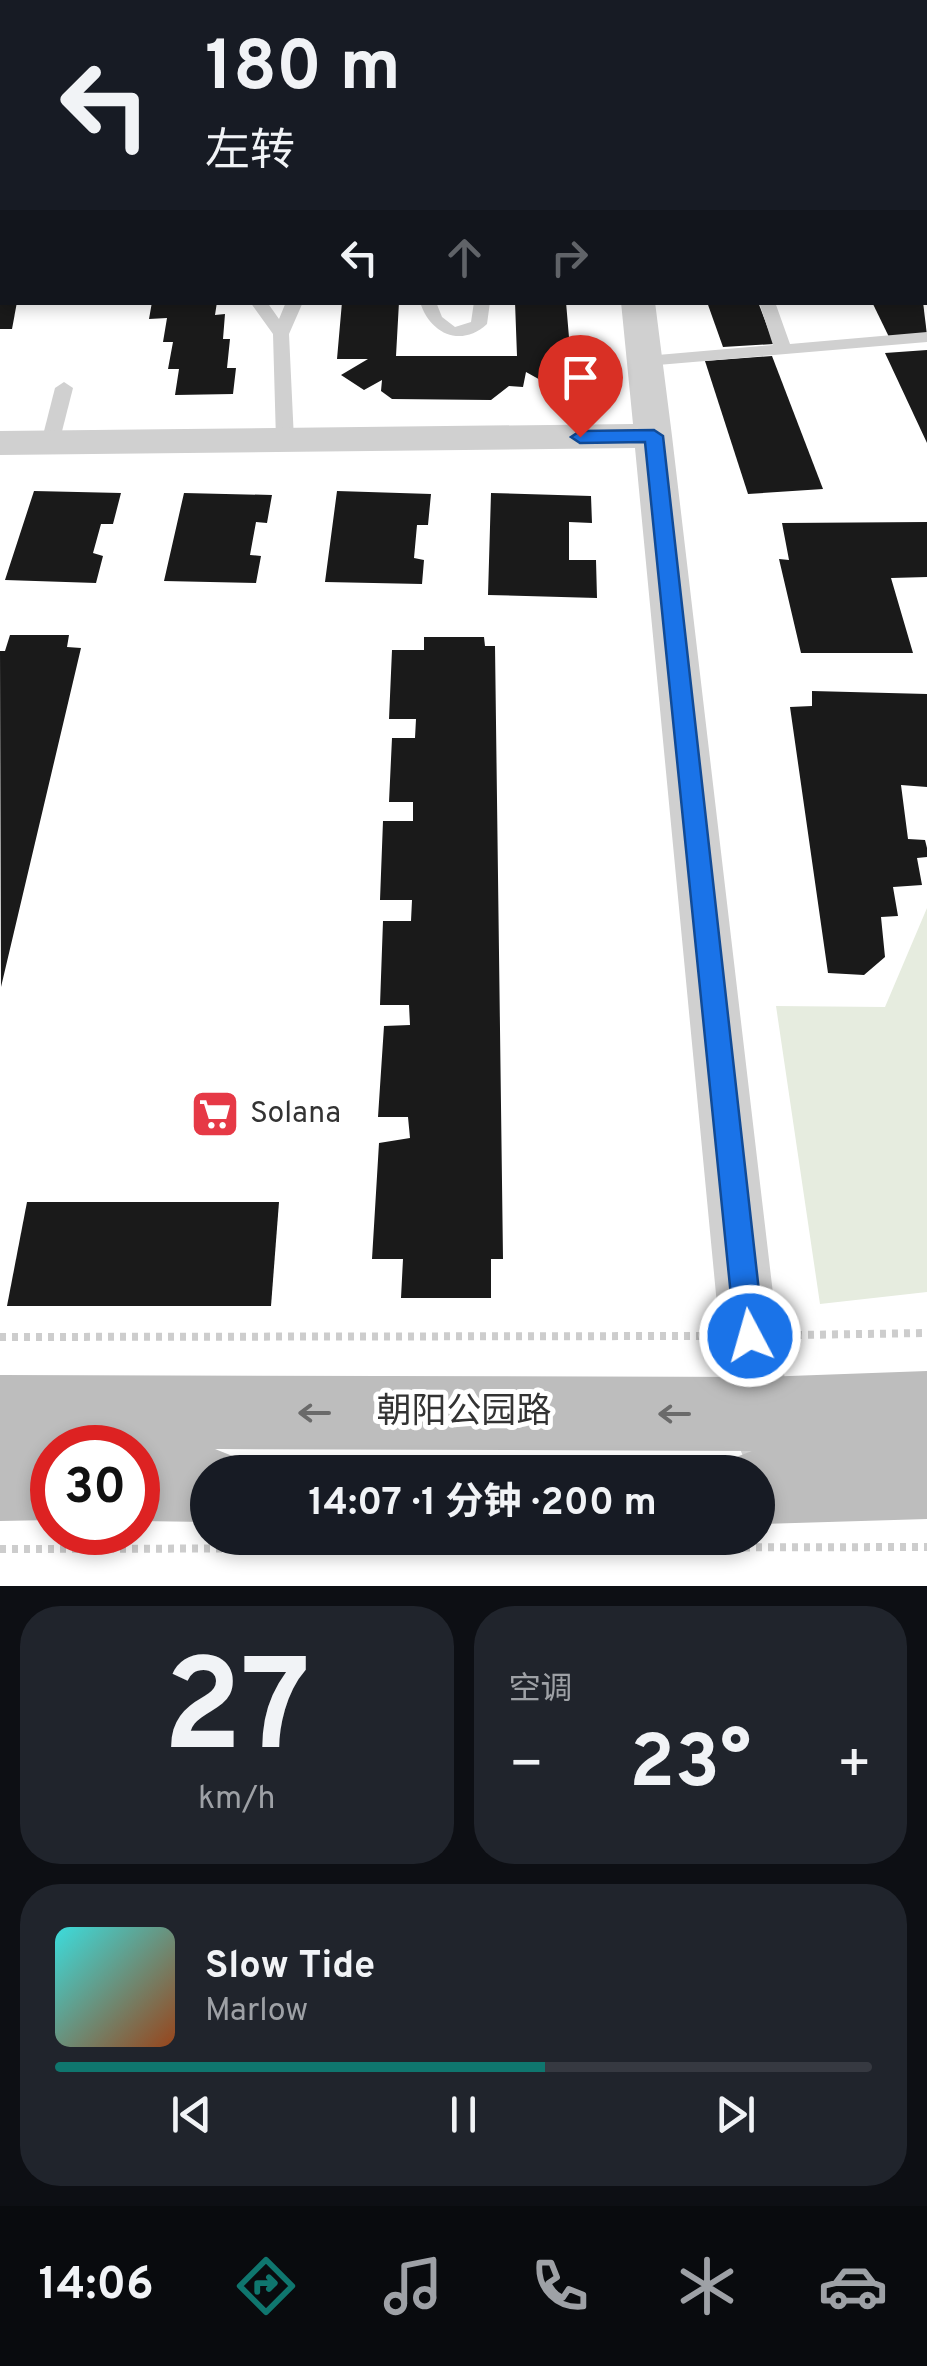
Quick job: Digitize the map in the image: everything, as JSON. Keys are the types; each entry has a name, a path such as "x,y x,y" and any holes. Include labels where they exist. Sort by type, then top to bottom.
{"main road":[{"name":"朝阳公园路","path":"0,1412 762,1414 919,1408"},
{"path":"0,1483 30,1483"},
{"path":"160,1483 190,1484"},
{"path":"775,1488 917,1515"}],"street":[{"path":"638,305 750,1336 762,1414 763,1455"},
{"path":"0,443 654,436"}],"lane":[{"path":"260,305 280,334"},
{"path":"286,440 280,334 294,305"},
{"path":"429,305 436,324 448,332 468,332 479,324 482,305"},
{"path":"768,305 782,349"},
{"path":"646,361 927,336"},
{"path":"50,442 64,388"}],"path":[{"path":"0,1337 923,1333"},
{"path":"0,1548 917,1515"}],"shaded area":[{"path":"927,908 927,1292 820,1304 776,1006 885,1007"}],"building":[{"path":"0,305 16,305 12,329 0,329"},
{"path":"151,305 217,305 215,315 225,314 223,339 230,339 227,368 236,368 233,394 175,395 179,369 168,369 173,342 163,342 167,318 149,319"},
{"path":"342,305 399,305 396,356 517,356 515,305 566,305 571,361 547,361 562,370 544,382 526,372 523,387 509,386 491,400 392,399 381,391 382,380 364,390 341,375 368,359 337,359"},
{"path":"708,305 759,305 774,344 723,347"},
{"path":"873,305 923,305 927,335 889,337"},
{"path":"927,350 927,443 885,353"},
{"path":"772,356 823,489 748,494 705,361"},
{"path":"34,491 121,493 113,524 101,524 93,553 103,556 96,583 5,580"},
{"path":"337,491 431,494 428,525 417,525 414,558 424,560 422,584 325,582"},
{"path":"184,493 272,495 267,523 256,522 250,555 261,556 256,583 164,581"},
{"path":"491,493 591,496 592,523 569,522 569,560 596,560 597,598 488,595"},
{"path":"927,522 927,577 891,578 913,653 801,653 779,559 789,560 782,523"},
{"path":"10,635 69,635 67,647 81,648 1,987 0,651 5,651"},
{"path":"424,637 484,637 485,646 495,646 503,1259 491,1259 491,1298 401,1298 403,1259 372,1259 379,1143 410,1138 408,1117 378,1117 384,1026 410,1025 409,1005 380,1005 383,921 411,921 412,900 380,900 383,821 413,821 413,802 389,802 392,738 415,738 416,719 389,719 392,650 424,650"},
{"path":"812,691 927,694 927,787 901,785 908,839 925,840 927,848 927,857 917,858 922,885 893,887 898,916 881,917 885,957 864,975 828,973 790,707 812,706"},
{"path":"27,1202 279,1202 271,1306 7,1306"}],"place":[{"name":"Solana","path":"215,1114"}],"route":[{"path":"580,437 654,436 750,1336"}]}
